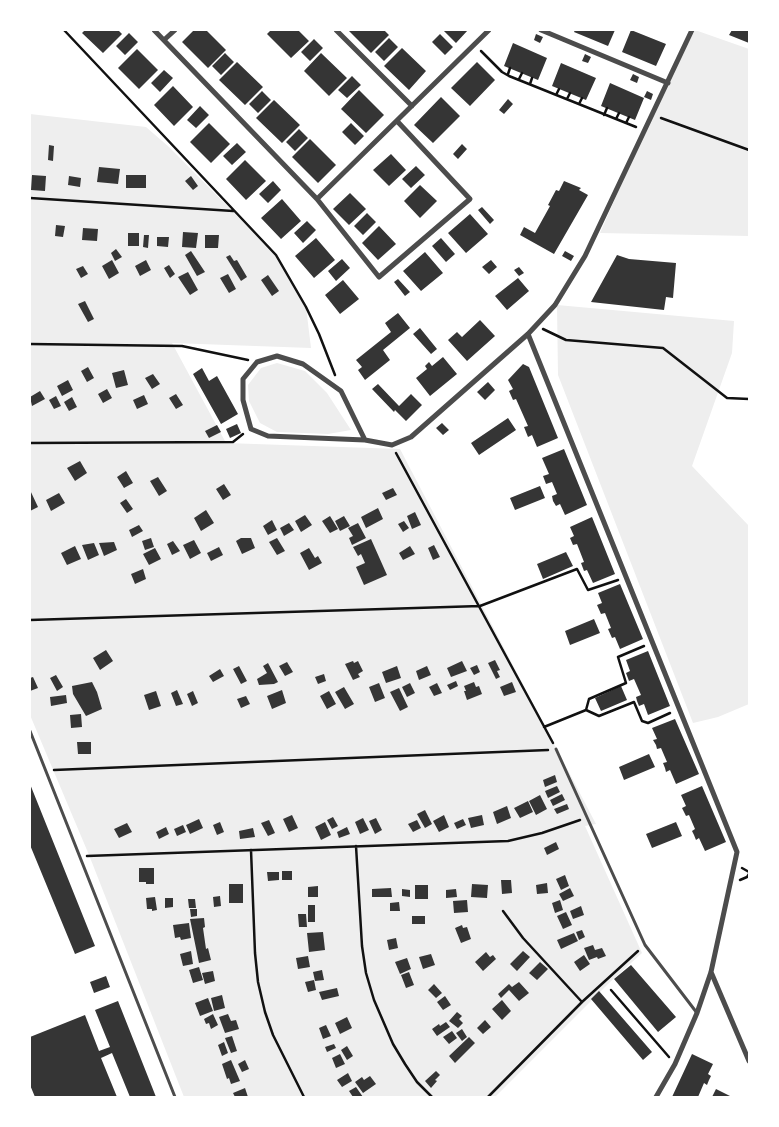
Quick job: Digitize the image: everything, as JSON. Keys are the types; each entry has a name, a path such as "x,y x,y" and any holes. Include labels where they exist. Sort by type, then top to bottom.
{"street":[{"path":"154,30 317,199 380,278 470,199 397,121"},
{"path":"164,40 175,30"},
{"path":"336,30 412,106"},
{"path":"317,199 489,30"},
{"path":"541,30 668,84"},
{"path":"364,440 341,391 303,364 278,356 257,362 243,379 243,400 251,429 268,436 364,440 392,445 411,437 528,334 555,305 585,256 692,30"},
{"path":"528,334 737,852 710,972 697,1013 675,1064 656,1097"},
{"path":"710,972 749,1061"}],"lane":[{"path":"30,731 175,1097"},
{"path":"556,749 645,945 697,1013"}],"path":[{"path":"64,30 276,256 306,307 319,334 341,391"},
{"path":"475,45 502,72 644,131"},
{"path":"508,74 510,68"},
{"path":"519,79 522,73"},
{"path":"530,84 532,78"},
{"path":"556,95 559,88"},
{"path":"567,99 570,93"},
{"path":"579,104 582,98"},
{"path":"604,114 607,108"},
{"path":"616,119 619,113"},
{"path":"652,115 749,150"},
{"path":"626,123 629,117"},
{"path":"30,198 234,211"},
{"path":"536,326 566,340 663,348 727,398 749,399"},
{"path":"30,344 182,346 257,362"},
{"path":"30,443 233,442 251,429"},
{"path":"46,771 556,749 392,445"},
{"path":"30,620 480,606 577,569 588,590 626,576"},
{"path":"586,710 589,699 626,683 618,657 653,642"},
{"path":"544,727 586,710 599,716 634,702 642,721 648,723 680,709"},
{"path":"89,856 508,840 542,834 586,817"},
{"path":"356,846 362,946 366,972 374,1000 382,1022 401,1057 418,1082 432,1097"},
{"path":"251,850 255,953 260,989 273,1035 304,1097"},
{"path":"503,911 523,938 582,1002"},
{"path":"488,1097 582,1002 645,945"},
{"path":"611,990 675,1064"}],"shaded area":[{"path":"695,30 749,49 749,236 600,233 652,115"},
{"path":"30,114 146,127 169,147 276,255 306,307 311,348 172,343 226,443 400,449 596,824 585,826 642,953 609,983 495,1097 184,1097 89,855 30,715"},
{"path":"557,305 734,321 732,353 692,466 749,526 749,704 718,717 693,723 558,375"},
{"path":"277,363 305,371 327,393 351,430 328,434 277,432 260,423 249,401 248,385 261,368"}],"building":[{"path":"85,30 118,30 122,34 103,53 82,33"},
{"path":"194,30 206,30 226,50 208,68 182,42"},
{"path":"271,30 298,30 309,41 291,58 267,34"},
{"path":"348,30 384,30 389,35 371,53"},
{"path":"443,30 468,30 456,43"},
{"path":"575,30 615,30 608,46 574,32"},
{"path":"631,30 666,44 656,66 622,52"},
{"path":"732,30 749,30 749,43 729,35"},
{"path":"129,33 138,42 125,55 116,46"},
{"path":"440,34 453,47 445,55 432,42"},
{"path":"536,34 543,37 540,43 534,40"},
{"path":"389,38 398,47 384,61 375,52"},
{"path":"314,39 323,48 310,61 301,52"},
{"path":"513,43 547,58 538,80 504,66"},
{"path":"402,48 426,71 409,90 384,66"},
{"path":"137,49 158,70 139,89 118,68"},
{"path":"225,53 234,62 221,75 212,66"},
{"path":"321,53 347,78 329,96 304,71"},
{"path":"585,54 591,57 588,63 582,61"},
{"path":"237,62 263,87 245,105 219,80"},
{"path":"477,62 495,80 470,106 451,88"},
{"path":"561,63 596,78 586,100 552,86"},
{"path":"164,70 173,78 160,92 151,83"},
{"path":"633,74 639,77 637,83 630,80"},
{"path":"352,76 361,85 347,98 338,90"},
{"path":"610,83 644,98 635,120 601,106"},
{"path":"173,86 193,107 174,126 154,105"},
{"path":"359,90 384,115 366,133 341,109"},
{"path":"262,91 271,100 258,113 249,104"},
{"path":"647,91 653,94 651,100 644,97"},
{"path":"441,97 460,116 433,143 414,125"},
{"path":"508,99 513,104 504,114 499,110"},
{"path":"274,100 300,125 282,143 256,118"},
{"path":"200,106 209,115 196,128 187,120"},
{"path":"209,123 230,144 211,163 190,142"},
{"path":"351,123 364,136 355,145 342,132"},
{"path":"299,129 308,138 295,151 286,142"},
{"path":"310,139 336,165 318,183 292,157"},
{"path":"237,143 246,152 232,165 223,156"},
{"path":"462,144 467,149 458,159 453,154"},
{"path":"49,145 54,146 53,161 48,160"},
{"path":"391,154 406,170 389,186 373,170"},
{"path":"245,160 266,181 246,200 226,179"},
{"path":"416,166 425,175 411,188 402,179"},
{"path":"99,167 120,169 118,184 97,182"},
{"path":"32,175 46,176 45,191 31,190"},
{"path":"126,175 146,175 146,188 126,188"},
{"path":"69,176 81,178 80,187 68,185"},
{"path":"191,176 198,186 193,190 185,181"},
{"path":"273,181 281,190 268,203 259,194"},
{"path":"564,181 581,188 579,190 588,195 554,254 520,235 524,227 535,233 550,206 548,205 556,190 559,191"},
{"path":"420,185 437,201 420,218 404,201"},
{"path":"350,193 366,209 349,225 333,209"},
{"path":"282,199 301,221 281,239 261,218"},
{"path":"482,207 494,220 490,224 478,210"},
{"path":"367,213 376,222 363,235 354,226"},
{"path":"470,214 488,234 466,253 448,233"},
{"path":"307,221 316,230 303,243 294,233"},
{"path":"56,225 65,226 63,237 55,236"},
{"path":"379,226 396,244 378,260 362,243"},
{"path":"83,228 98,229 97,241 82,240"},
{"path":"183,232 198,233 196,248 182,247"},
{"path":"128,233 139,233 139,246 128,246"},
{"path":"144,235 149,235 148,248 143,247"},
{"path":"205,235 219,235 218,248 205,248"},
{"path":"157,237 169,237 168,247 157,246"},
{"path":"316,238 335,260 314,278 295,256"},
{"path":"441,238 455,254 446,262 432,246"},
{"path":"116,249 122,257 115,261 111,253"},
{"path":"191,251 205,272 197,276 185,255"},
{"path":"565,251 574,256 571,261 562,256"},
{"path":"425,252 443,273 421,291 403,271"},
{"path":"230,255 234,261 237,260 247,277 241,281 226,257"},
{"path":"617,255 629,259 676,263 673,298 666,297 664,310 591,302"},
{"path":"342,259 350,268 336,281 328,271"},
{"path":"112,260 119,273 109,279 102,266"},
{"path":"146,260 151,270 140,276 135,266"},
{"path":"491,260 497,267 489,274 482,267"},
{"path":"169,265 175,274 170,278 164,268"},
{"path":"83,266 88,274 81,278 76,269"},
{"path":"519,267 524,273 519,276 514,270"},
{"path":"188,272 198,290 190,295 178,277"},
{"path":"228,274 236,289 229,293 220,278"},
{"path":"268,275 279,291 272,296 261,280"},
{"path":"518,278 529,291 507,310 495,296"},
{"path":"398,279 410,292 405,296 394,282"},
{"path":"343,280 359,299 340,314 325,295"},
{"path":"85,301 94,319 88,322 78,304"},
{"path":"398,313 410,328 383,350 390,360 365,380 358,370 362,367 356,360 391,332 385,323"},
{"path":"480,320 495,336 467,361 448,340 457,332 462,337"},
{"path":"420,328 437,349 431,354 413,334"},
{"path":"443,357 457,374 430,396 416,378 427,369 425,366 429,362 432,366"},
{"path":"523,364 529,367 558,438 537,447 532,435 528,437 524,427 528,426 516,399 513,400 509,391 513,389 508,380"},
{"path":"88,367 94,378 87,382 81,371"},
{"path":"202,368 209,381 217,376 238,414 221,424 193,374"},
{"path":"124,370 128,385 116,388 112,373"},
{"path":"153,374 160,384 152,389 145,378"},
{"path":"68,380 73,390 62,396 57,386"},
{"path":"488,382 495,390 485,400 477,392"},
{"path":"378,384 399,406 411,394 422,405 406,421 395,410 394,412 372,389"},
{"path":"107,389 112,398 103,403 98,394"},
{"path":"40,391 45,399 32,406 30,397"},
{"path":"176,394 183,405 176,409 169,398"},
{"path":"144,395 148,404 137,409 133,400"},
{"path":"56,396 61,406 54,409 49,400"},
{"path":"72,397 77,407 69,411 64,402"},
{"path":"508,418 516,430 479,455 471,443"},
{"path":"442,423 449,430 443,435 436,428"},
{"path":"237,424 241,433 230,438 226,429"},
{"path":"217,425 221,432 209,438 205,431"},
{"path":"564,449 587,505 565,515 560,504 556,506 553,501 552,496 557,494 552,482 546,484 543,476 549,474 542,458"},
{"path":"80,461 87,473 75,481 67,468"},
{"path":"126,471 133,483 124,488 117,477"},
{"path":"158,477 167,491 159,496 150,481"},
{"path":"224,484 231,495 223,500 216,489"},
{"path":"540,486 545,498 515,510 510,498"},
{"path":"393,488 397,495 386,500 382,493"},
{"path":"30,490 38,507 30,511"},
{"path":"59,493 65,503 51,511 46,500"},
{"path":"126,499 133,509 127,513 120,503"},
{"path":"378,508 383,519 366,528 361,517"},
{"path":"206,510 214,523 201,531 194,518"},
{"path":"415,512 421,525 412,529 407,516"},
{"path":"305,515 312,525 301,532 295,521"},
{"path":"330,516 338,529 330,533 322,521"},
{"path":"344,516 350,526 340,531 335,521"},
{"path":"592,517 615,574 593,583 587,570 584,571 581,563 584,562 577,544 573,545 570,538 574,536 570,527"},
{"path":"272,520 277,530 268,535 263,526"},
{"path":"404,521 409,528 403,532 398,524"},
{"path":"289,523 294,530 284,536 280,528"},
{"path":"358,523 366,538 352,545 349,538 353,536 348,528"},
{"path":"139,525 143,531 132,537 129,530"},
{"path":"151,538 154,547 145,550 142,541"},
{"path":"241,538 251,538 255,548 242,554 236,541"},
{"path":"277,538 285,551 277,555 269,542"},
{"path":"371,539 387,575 364,585 356,567 365,563 361,554 358,556 353,547"},
{"path":"194,540 201,553 190,559 183,545"},
{"path":"173,541 180,551 172,555 167,544"},
{"path":"114,542 117,550 104,556 99,543"},
{"path":"94,543 99,555 88,560 82,545"},
{"path":"434,545 440,557 433,560 428,548"},
{"path":"75,546 81,559 67,565 61,553"},
{"path":"410,546 415,554 403,560 399,553"},
{"path":"219,547 223,555 211,561 207,553"},
{"path":"155,548 161,559 149,565 143,554"},
{"path":"309,548 315,558 318,556 322,563 309,570 300,553"},
{"path":"566,552 573,566 543,579 537,564"},
{"path":"143,569 146,579 135,584 131,574"},
{"path":"620,584 643,639 620,649 615,637 612,638 608,629 611,628 605,613 601,614 597,605 602,603 598,593"},
{"path":"594,619 600,633 570,645 565,631"},
{"path":"106,650 113,661 100,670 93,658"},
{"path":"648,651 670,706 648,715 644,704 639,706 637,701 636,697 641,695 634,679 629,681 626,673 630,671 626,660"},
{"path":"495,660 500,670 497,671 500,677 496,679 488,663"},
{"path":"353,661 354,663 358,661 363,671 358,674 360,677 353,680 345,664"},
{"path":"462,661 467,671 451,677 447,668"},
{"path":"287,662 293,672 285,676 279,666"},
{"path":"268,663 278,682 259,685 257,679 267,673 263,666"},
{"path":"477,665 480,672 474,675 470,668"},
{"path":"239,666 247,681 241,684 233,669"},
{"path":"397,666 401,678 386,683 382,672"},
{"path":"427,666 431,675 419,680 416,671"},
{"path":"220,669 224,676 213,682 209,676"},
{"path":"324,674 326,681 318,684 315,677"},
{"path":"56,675 63,687 57,691 50,678"},
{"path":"33,677 38,688 30,691 30,678"},
{"path":"456,681 458,686 450,690 447,685"},
{"path":"92,682 102,709 86,716 73,694 72,686"},
{"path":"474,682 476,687 479,686 482,694 467,700 464,686"},
{"path":"512,682 516,692 504,696 500,687"},
{"path":"379,683 385,698 375,702 369,687"},
{"path":"410,683 415,693 407,697 402,687"},
{"path":"437,683 442,693 434,696 429,687"},
{"path":"621,686 627,700 601,711 595,698"},
{"path":"344,687 354,704 345,709 335,692"},
{"path":"399,688 408,707 400,711 390,692"},
{"path":"177,690 183,704 176,706 171,693"},
{"path":"282,690 286,703 272,709 267,696"},
{"path":"156,691 161,706 149,710 144,695"},
{"path":"193,691 198,703 192,706 187,694"},
{"path":"329,691 336,704 327,709 320,696"},
{"path":"66,695 67,703 51,706 50,697"},
{"path":"246,696 250,704 241,708 237,699"},
{"path":"81,714 82,727 71,728 70,715"},
{"path":"675,719 699,774 676,784 670,770 666,772 663,763 667,762 661,748 657,749 653,740 657,739 652,728"},
{"path":"77,742 91,742 91,754 78,754"},
{"path":"649,754 655,767 624,780 619,767"},
{"path":"555,775 557,782 545,787 543,780"},
{"path":"30,784 95,946 75,954 30,845"},
{"path":"557,786 560,792 548,798 545,791"},
{"path":"702,786 726,842 705,851 699,838 696,840 692,831 695,829 689,815 686,816 682,808 686,806 681,795"},
{"path":"562,794 565,800 553,806 550,800"},
{"path":"540,795 547,809 536,815 529,801"},
{"path":"528,801 533,812 520,818 514,808"},
{"path":"567,804 569,809 557,814 554,809"},
{"path":"507,806 511,818 497,824 493,812"},
{"path":"425,810 432,824 425,828 417,814"},
{"path":"292,815 298,828 289,832 283,819"},
{"path":"444,815 449,827 439,832 433,821"},
{"path":"482,815 484,825 471,828 468,818"},
{"path":"333,817 338,826 332,829 327,820"},
{"path":"363,818 369,830 360,834 355,822"},
{"path":"376,818 382,830 375,834 369,821"},
{"path":"199,819 203,828 190,834 186,825"},
{"path":"463,819 466,825 457,829 454,823"},
{"path":"269,820 275,833 268,836 261,823"},
{"path":"417,820 421,828 413,832 408,824"},
{"path":"220,822 224,832 217,835 213,825"},
{"path":"325,822 331,835 321,840 315,827"},
{"path":"676,822 682,836 652,848 646,834"},
{"path":"127,823 132,832 119,838 114,829"},
{"path":"183,825 186,832 177,836 174,829"},
{"path":"166,827 169,834 159,839 156,832"},
{"path":"347,827 350,834 339,838 337,832"},
{"path":"253,828 255,837 240,839 239,831"},
{"path":"556,842 559,849 547,855 544,848"},
{"path":"139,868 154,868 154,884 139,882"},
{"path":"282,871 292,871 292,880 282,880"},
{"path":"267,872 279,872 279,880 268,881"},
{"path":"565,875 569,886 561,890 556,879"},
{"path":"501,880 511,880 512,893 502,894"},
{"path":"547,883 548,893 537,894 536,885"},
{"path":"229,884 243,884 243,903 229,903"},
{"path":"472,884 488,885 487,898 471,897"},
{"path":"415,885 428,885 428,899 415,899"},
{"path":"318,886 318,897 308,897 308,887"},
{"path":"391,888 392,897 372,897 372,889"},
{"path":"570,888 574,896 563,901 559,894"},
{"path":"402,889 410,890 410,897 402,896"},
{"path":"456,889 457,897 446,898 446,890"},
{"path":"220,896 221,906 214,907 213,897"},
{"path":"155,897 157,910 147,909 146,898"},
{"path":"165,898 173,898 173,907 165,908"},
{"path":"188,899 195,899 196,908 189,908"},
{"path":"467,900 468,912 454,913 453,901"},
{"path":"560,900 563,910 555,913 552,903"},
{"path":"399,902 400,911 390,911 390,903"},
{"path":"308,905 315,905 315,922 308,922"},
{"path":"581,906 584,915 573,919 570,911"},
{"path":"190,909 197,909 197,916 191,917"},
{"path":"566,912 572,925 563,929 557,916"},
{"path":"298,914 306,914 307,927 299,927"},
{"path":"412,916 425,916 425,924 412,924"},
{"path":"204,918 205,927 203,928 206,949 208,948 211,960 199,963 190,919"},
{"path":"189,923 191,938 181,940 180,937 175,938 173,925"},
{"path":"462,925 463,928 467,927 471,939 461,943 455,928"},
{"path":"582,930 585,937 579,940 576,932"},
{"path":"323,932 325,950 309,952 307,933"},
{"path":"574,933 578,941 561,949 557,940"},
{"path":"396,938 398,948 389,950 387,940"},
{"path":"593,945 595,950 602,948 606,956 589,960 584,948"},
{"path":"191,951 193,964 183,966 180,954"},
{"path":"523,951 530,957 517,971 510,964"},
{"path":"486,952 490,957 493,955 496,959 483,971 475,962"},
{"path":"431,954 435,965 423,969 419,957"},
{"path":"584,955 590,964 580,971 574,962"},
{"path":"308,956 310,967 298,969 296,958"},
{"path":"407,958 411,969 400,974 395,962"},
{"path":"540,962 548,969 537,980 529,973"},
{"path":"631,965 676,1017 658,1032 614,979"},
{"path":"199,967 203,980 193,983 189,970"},
{"path":"322,970 324,980 315,981 313,972"},
{"path":"213,971 215,981 205,984 202,973"},
{"path":"409,972 414,985 406,988 401,975"},
{"path":"106,976 110,987 94,993 90,982"},
{"path":"314,980 316,990 308,992 305,982"},
{"path":"519,982 529,993 519,1001 509,990 501,998 498,994 509,984 512,987"},
{"path":"434,984 442,993 436,998 428,990"},
{"path":"337,988 339,996 322,1000 319,992"},
{"path":"599,991 652,1052 643,1060 591,999"},
{"path":"222,995 225,1008 214,1011 211,998"},
{"path":"445,996 451,1005 443,1010 437,1002"},
{"path":"208,998 213,1011 200,1016 195,1003"},
{"path":"502,1000 511,1011 502,1020 492,1009"},
{"path":"118,1001 156,1097 130,1097 112,1053 101,1058 117,1097 35,1097 30,1085 30,1037 85,1015 99,1051 110,1047 95,1010"},
{"path":"457,1012 462,1016 459,1019 463,1023 458,1028 449,1021"},
{"path":"213,1014 218,1025 211,1029 209,1023 206,1024 204,1019"},
{"path":"228,1014 231,1021 236,1020 239,1029 225,1033 219,1017"},
{"path":"347,1017 352,1028 340,1034 335,1023"},
{"path":"485,1020 491,1027 483,1034 477,1028"},
{"path":"446,1022 450,1027 437,1036 432,1029"},
{"path":"326,1025 331,1036 323,1039 319,1028"},
{"path":"462,1029 467,1037 462,1041 456,1033"},
{"path":"452,1031 457,1038 449,1044 443,1037"},
{"path":"232,1036 237,1051 231,1053 225,1038"},
{"path":"469,1037 475,1043 455,1063 449,1056"},
{"path":"224,1042 228,1053 222,1056 218,1045"},
{"path":"334,1044 336,1048 327,1052 325,1047"},
{"path":"347,1046 353,1056 347,1060 341,1050"},
{"path":"340,1054 345,1064 336,1068 332,1058"},
{"path":"692,1054 713,1064 708,1074 711,1076 707,1085 704,1083 698,1097 672,1097"},
{"path":"231,1060 240,1081 231,1084 229,1078 227,1079 222,1064"},
{"path":"245,1060 249,1069 242,1072 238,1064"},
{"path":"436,1071 440,1075 431,1088 425,1081"},
{"path":"348,1073 352,1081 342,1087 337,1080"},
{"path":"370,1076 376,1084 363,1093 355,1082 362,1077 364,1080"},
{"path":"356,1087 363,1097 353,1097 349,1091"},
{"path":"245,1088 248,1097 235,1097 233,1093"},
{"path":"716,1089 732,1097 712,1097"}]}
